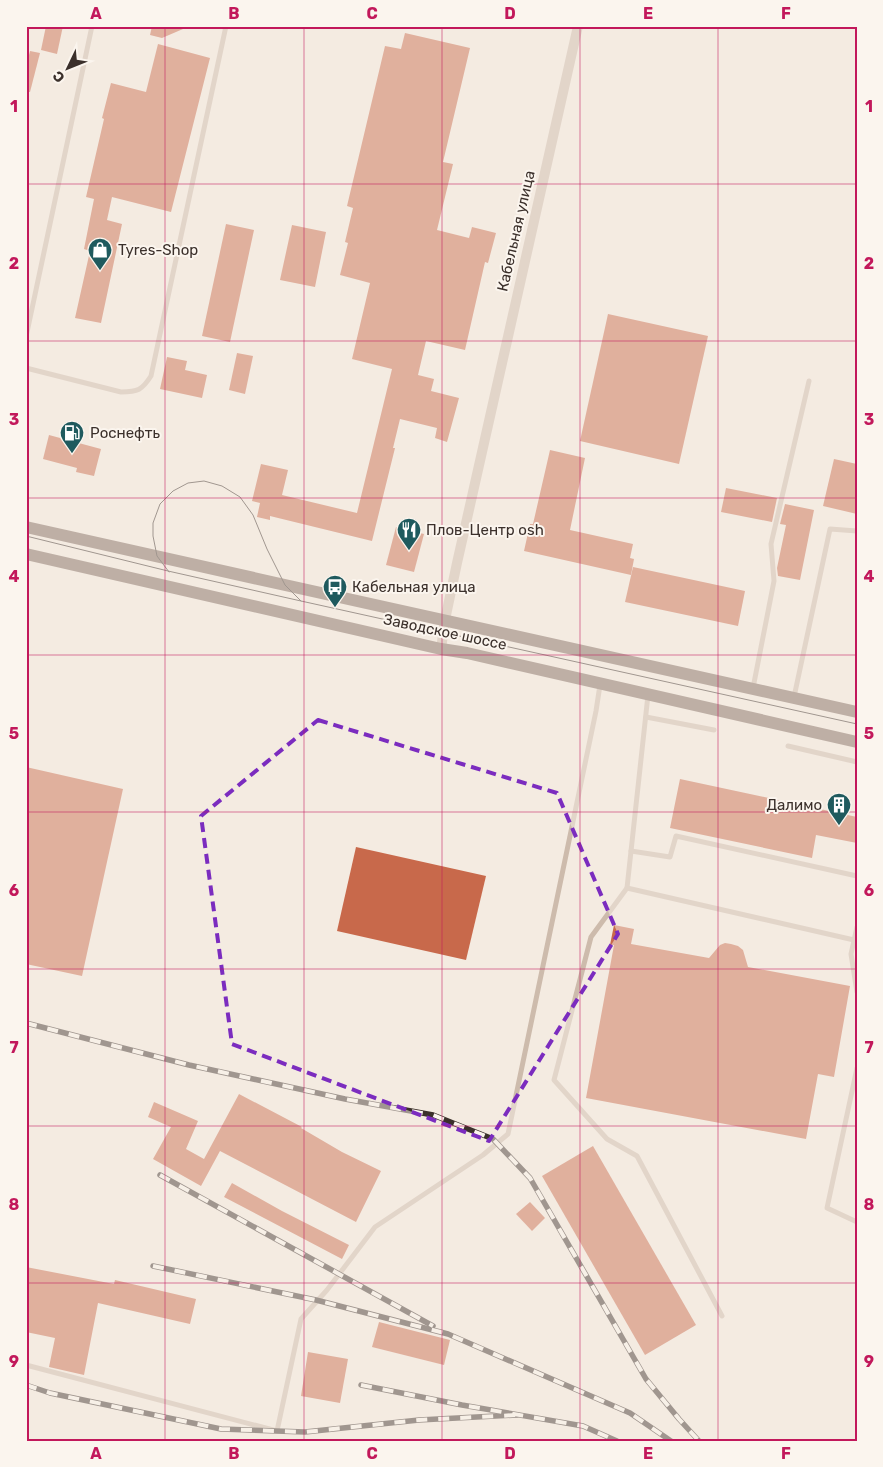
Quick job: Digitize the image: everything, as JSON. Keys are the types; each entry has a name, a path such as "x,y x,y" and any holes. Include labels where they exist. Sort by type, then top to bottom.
{"main road":[{"name":"Заводское шоссе","path":"26,527 857,712"},
{"name":"Заводское шоссе","path":"26,554 857,742"}],"street":[{"name":"Кабельная улица","path":"441,649 445,620 578,26"}],"lane":[{"path":"26,337 92,26"},
{"path":"26,368 121,392 142,389 151,376 226,26"},
{"path":"753,688 774,581 771,544 809,381"},
{"path":"794,697 830,529 857,531"},
{"path":"26,1365 277,1431 301,1319 327,1290 375,1227 483,1155 508,1134 600,684"},
{"path":"648,695 627,888 591,937 554,1080 607,1139 636,1156 722,1316"},
{"path":"646,717 714,730"},
{"path":"788,746 857,762"},
{"path":"631,851 670,857 676,836 857,876"},
{"path":"627,888 854,940"},
{"path":"857,927 851,954 857,992"},
{"path":"857,1068 827,1208 857,1222"}],"highlighted area":[{"path":"318,720 557,793 618,934 489,1141 232,1044 201,816"}],"building":[{"path":"46,26 63,26 57,54 41,50"},
{"path":"152,26 190,26 162,38 150,35"},
{"path":"405,33 470,48 443,162 453,164 437,230 469,238 472,227 496,233 488,263 485,262 465,350 426,341 418,375 434,379 431,391 459,398 447,442 435,438 437,428 400,419 393,448 395,448 372,541 270,516 270,520 257,517 260,503 252,501 261,464 288,470 282,495 357,513 392,369 352,359 370,283 340,275 348,243 345,242 353,208 347,206 385,46 401,49"},
{"path":"158,44 210,58 171,212 112,197 107,220 122,224 101,323 75,318 90,251 84,249 94,199 86,197 111,83 146,92"},
{"path":"30,51 40,53 30,92 26,92 26,67"},
{"path":"226,224 254,230 230,342 202,336"},
{"path":"292,225 326,232 315,287 280,280"},
{"path":"608,314 708,336 679,464 580,441"},
{"path":"237,353 253,356 245,394 229,390"},
{"path":"167,357 187,361 185,370 207,375 202,398 160,389"},
{"name":"Роснефть","path":"49,435 101,449 94,476 76,472 77,468 43,459"},
{"path":"550,450 585,458 570,530 633,544 630,558 634,559 631,575 524,551 530,524 533,524"},
{"path":"834,459 857,464 857,514 823,506"},
{"path":"726,488 777,498 772,522 721,512"},
{"path":"785,504 814,510 800,580 778,576 777,568 786,525 780,524"},
{"path":"396,527 424,534 414,572 386,565"},
{"path":"633,567 745,591 738,626 625,602"},
{"path":"26,767 123,789 82,976 26,964"},
{"path":"680,779 857,817 857,843 816,835 812,858 670,828"},
{"path":"356,847 486,876 466,960 337,931"},
{"path":"614,925 634,929 631,944 709,958 720,945 725,943 731,944 743,950 748,967 850,986 834,1077 818,1074 806,1139 586,1098 614,945 610,945"},
{"path":"239,1094 302,1127 342,1152 381,1171 356,1222 220,1151 201,1186 153,1159 171,1127 148,1117 154,1102 198,1121 186,1149 204,1159"},
{"path":"593,1146 696,1325 645,1355 542,1176"},
{"path":"232,1183 349,1245 342,1259 224,1197"},
{"path":"530,1202 545,1218 532,1231 516,1214"},
{"path":"26,1267 114,1284 115,1280 196,1299 190,1324 98,1303 84,1375 49,1367 55,1338 26,1332"},
{"path":"379,1322 450,1340 444,1365 372,1347"},
{"path":"308,1352 348,1359 340,1403 301,1396"}],"tram line":[{"path":"169,572 157,556 153,536 153,523 160,504 173,491 188,483 204,481 222,486 240,497 253,515 285,585 301,601"},
{"path":"26,536 168,571 857,724"}],"railway":[{"path":"26,1023 189,1065 345,1099 433,1115 493,1139 530,1178 646,1379 699,1441"},
{"path":"160,1175 433,1326"},
{"path":"153,1266 316,1300 448,1334 630,1413 671,1441"},
{"path":"26,1385 50,1393 221,1429 305,1432 419,1420 517,1415"},
{"path":"361,1385 583,1426 617,1441"}],"place":[{"name":"Tyres-Shop","path":"100,271"},
{"name":"Роснефть","path":"72,454"},
{"name":"Плов-Центр osh","path":"409,551"},
{"name":"Кабельная улица","path":"335,608"},
{"name":"Далимо","path":"839,826"}]}
